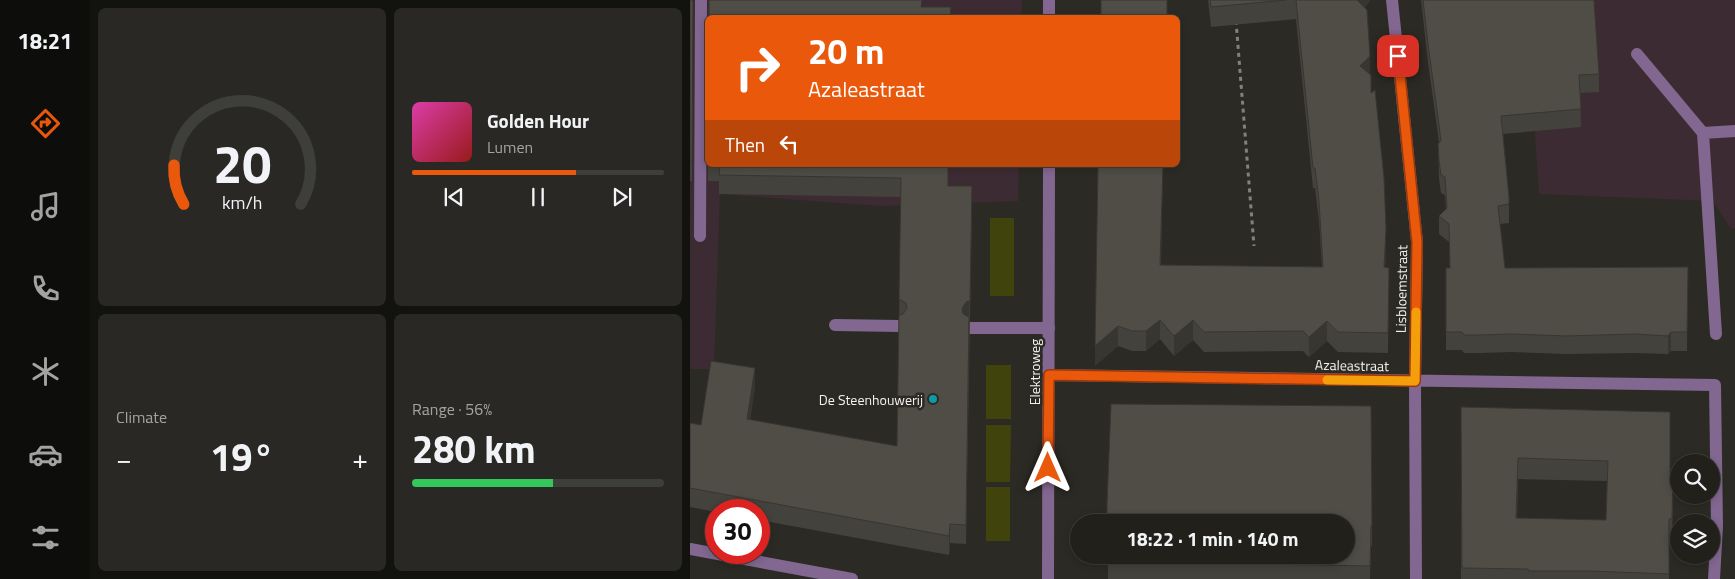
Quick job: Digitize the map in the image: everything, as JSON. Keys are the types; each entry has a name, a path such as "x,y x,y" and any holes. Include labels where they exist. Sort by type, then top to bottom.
{"street":[{"path":"700,236 701,0"},
{"path":"1049,0 1049,15"},
{"name":"Lisbloemstraat","path":"1392,0 1417,242 1415,381 1416,579"},
{"path":"1637,54 1703,133 1716,334"},
{"path":"1703,133 1735,131"},
{"name":"Elektroweg","path":"1048,579 1049,167"},
{"path":"835,325 899,326"},
{"path":"970,328 1049,328"},
{"name":"Azaleastraat","path":"1049,375 1715,385 1717,526 1714,579"},
{"path":"690,549 852,579"}],"path":[{"path":"1236,20 1254,246"}],"shaded area":[{"path":"690,0 1022,0 1021,15 705,15 705,167 1019,167 1018,201 881,206 720,194 714,369 690,369"},
{"path":"1526,0 1735,0 1735,228 1731,229 1713,201 1539,194"}],"green space":[{"path":"990,218 1014,218 1014,296 990,296"},
{"path":"986,365 1011,365 1011,419 986,419"},
{"path":"986,425 1011,425 1010,482 986,482"},
{"path":"986,487 1010,487 1010,541 986,541"}],"building":[{"path":"690,0 693,0 692,162 690,162"},
{"path":"709,0 922,0 921,7 951,7 950,15 709,15"},
{"path":"1101,0 1167,0 1167,15 1101,15"},
{"path":"1210,0 1286,0 1211,7"},
{"path":"1296,0 1357,0 1367,10 1370,56 1360,66 1371,75 1371,93 1375,90 1384,178 1386,229 1384,267 1389,268 1388,333 1338,332 1327,321 1309,337 1303,331 1204,332 1193,320 1174,336 1160,320 1146,331 1132,331 1118,326 1095,346 1098,167 1163,167 1160,265 1323,267 1319,201 1315,168 1313,168"},
{"path":"1423,0 1594,0 1599,74 1579,75 1581,109 1501,116 1509,197 1509,204 1498,206 1505,268 1688,267 1687,332 1671,332 1668,336 1635,334 1566,336 1464,335 1462,332 1446,332 1446,268 1450,268 1449,224 1439,216 1447,208 1445,177 1441,175 1439,160 1438,144 1441,141"},
{"name":"De Steenhouwerij","path":"720,167 948,167 948,186 972,186 970,301 966,302 962,309 963,314 969,317 966,525 950,524 949,536 770,503 770,499 749,499 690,488 690,423 701,425 711,361 755,368 747,419 897,446 899,315 903,314 907,308 906,303 899,299 901,178 719,175"},
{"path":"1111,404 1371,406 1372,526 1370,566 1265,564 1355,564 1355,514 1107,514"},
{"path":"1461,407 1670,412 1670,504 1672,504 1672,514 1670,514 1669,519 1669,574 1529,571 1528,569 1462,568","holes":["1518,458 1608,461 1606,520 1516,518"]}],"slow traffic":[{"path":"1327,380 1415,381 1416,312"}],"place":[{"name":"De Steenhouwerij","path":"933,399"}],"route":[{"path":"1048,468 1049,375 1415,381 1417,242 1398,56"}]}
